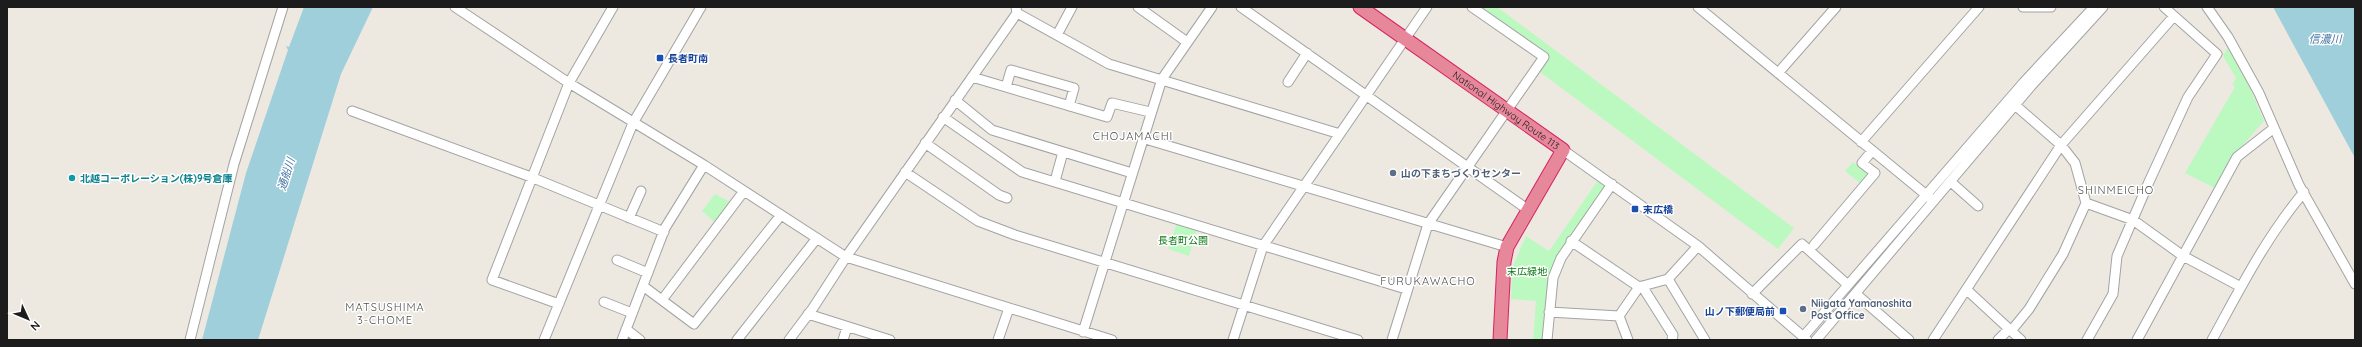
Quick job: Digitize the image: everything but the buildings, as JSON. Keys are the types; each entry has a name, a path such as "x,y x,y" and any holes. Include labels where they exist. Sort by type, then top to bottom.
{"highway":[{"name":"National Highway Route 113","path":"1360,7 1563,150 1527,209 1507,247 1504,262 1500,340"}],"street":[{"path":"190,340 234,164 283,7"},
{"path":"455,7 568,83 704,165 846,256 1112,340"},
{"path":"559,304 492,280 530,177 568,83 613,7"},
{"path":"544,340 633,123 701,7"},
{"path":"1057,34 1072,7"},
{"path":"1138,7 1188,42"},
{"path":"1084,332 1150,112 1162,79 1212,7"},
{"path":"1241,7 1527,209"},
{"path":"1233,340 1263,246 1427,7"},
{"path":"1392,340 1406,289 1428,224 1544,57 1472,7"},
{"path":"1698,7 1934,202"},
{"path":"1823,21 1830,7"},
{"path":"1778,73 1836,7"},
{"path":"1861,142 1979,7"},
{"path":"2024,7 2051,7"},
{"path":"1563,150 1698,246 1805,338 1848,285 2024,82 2094,7"},
{"path":"1816,340 2015,105 2103,7"},
{"path":"2087,340 2113,294 2117,256 2188,97 2217,54 2164,7"},
{"path":"2207,7 2228,37 2259,93 2304,192 2355,284"},
{"path":"789,340 972,77 1015,9 1109,64 1340,134"},
{"path":"1933,340 2061,145 2174,16"},
{"path":"1288,82 1308,53"},
{"path":"1006,87 1011,70 1074,88 1069,106"},
{"path":"972,77 1107,117 1112,103 1150,112"},
{"path":"955,100 992,130 1132,173"},
{"path":"1998,340 2010,330 2029,309 2063,254 2086,203 2075,163 2061,145 2015,105"},
{"path":"352,111 530,177 664,232"},
{"path":"943,118 1022,172 1406,289"},
{"path":"2136,340 2184,256 2237,157 2274,128"},
{"path":"1142,138 1507,247"},
{"path":"925,143 999,195 1007,198"},
{"path":"1814,245 1875,173 1862,163 1872,151"},
{"path":"1055,181 1063,152"},
{"path":"622,340 664,232 704,165"},
{"path":"905,172 978,221 1014,235 1358,340"},
{"path":"1951,182 1978,206"},
{"path":"1547,340 1554,278 1561,258 1571,241 1612,184"},
{"path":"629,218 641,191"},
{"path":"662,300 744,191"},
{"path":"2212,340 2241,287 2282,219 2304,192"},
{"path":"2086,203 2133,220 2184,256 2241,287"},
{"path":"643,286 694,324 781,215"},
{"path":"737,340 817,238"},
{"path":"1571,241 1640,287 1673,335 1672,340"},
{"path":"1752,294 1802,244 1848,285"},
{"path":"1619,316 1640,287 1668,279 1698,246"},
{"path":"617,260 648,273"},
{"path":"1668,279 1705,340"},
{"path":"1967,290 2021,340"},
{"path":"1856,294 1909,340"},
{"path":"604,302 632,313"},
{"path":"998,340 1009,308"},
{"path":"1549,312 1619,316"},
{"path":"808,314 890,340"},
{"path":"1619,316 1628,340"},
{"path":"843,340 847,327"},
{"path":"626,329 640,340"}],"green space":[{"path":"1475,7 1497,7 1794,228 1778,249 1540,72 1549,59"},
{"path":"2228,47 2250,88 2264,121 2235,154 2215,188 2185,173 2235,87 2232,85 2236,78 2223,56"},
{"path":"1853,162 1866,172 1866,177 1861,184 1845,171"},
{"name":"末広緑地","path":"1601,176 1612,184 1561,258 1547,340 1533,340 1536,301 1511,299 1512,268 1526,236 1549,251"},
{"path":"715,194 732,203 716,223 702,211"},
{"name":"長者町公園","path":"1177,223 1197,230 1189,256 1168,249"}],"water":[{"name":"通船川","path":"304,7 373,7 341,74 258,340 202,340 246,173 288,50 286,46 289,47"},
{"name":"信濃川","path":"2273,7 2355,7 2355,158"}],"place":[{"name":"長者町南","path":"660,58"},
{"name":"山の下まちづくりセンター","path":"1393,173"},
{"name":"北越コーポレーション(株)9号倉庫","path":"72,178"},
{"name":"末広橋","path":"1635,209"},
{"name":"Niigata Yamanoshita Post Office","path":"1803,309"},
{"name":"山ノ下郵便局前","path":"1783,311"}],"district":[{"name":"CHOJAMACHI","path":"1133,136"},
{"name":"SHINMEICHO","path":"2116,190"},
{"name":"FURUKAWACHO","path":"1428,281"},
{"name":"MATSUSHIMA 3-CHOME","path":"385,313"}]}
